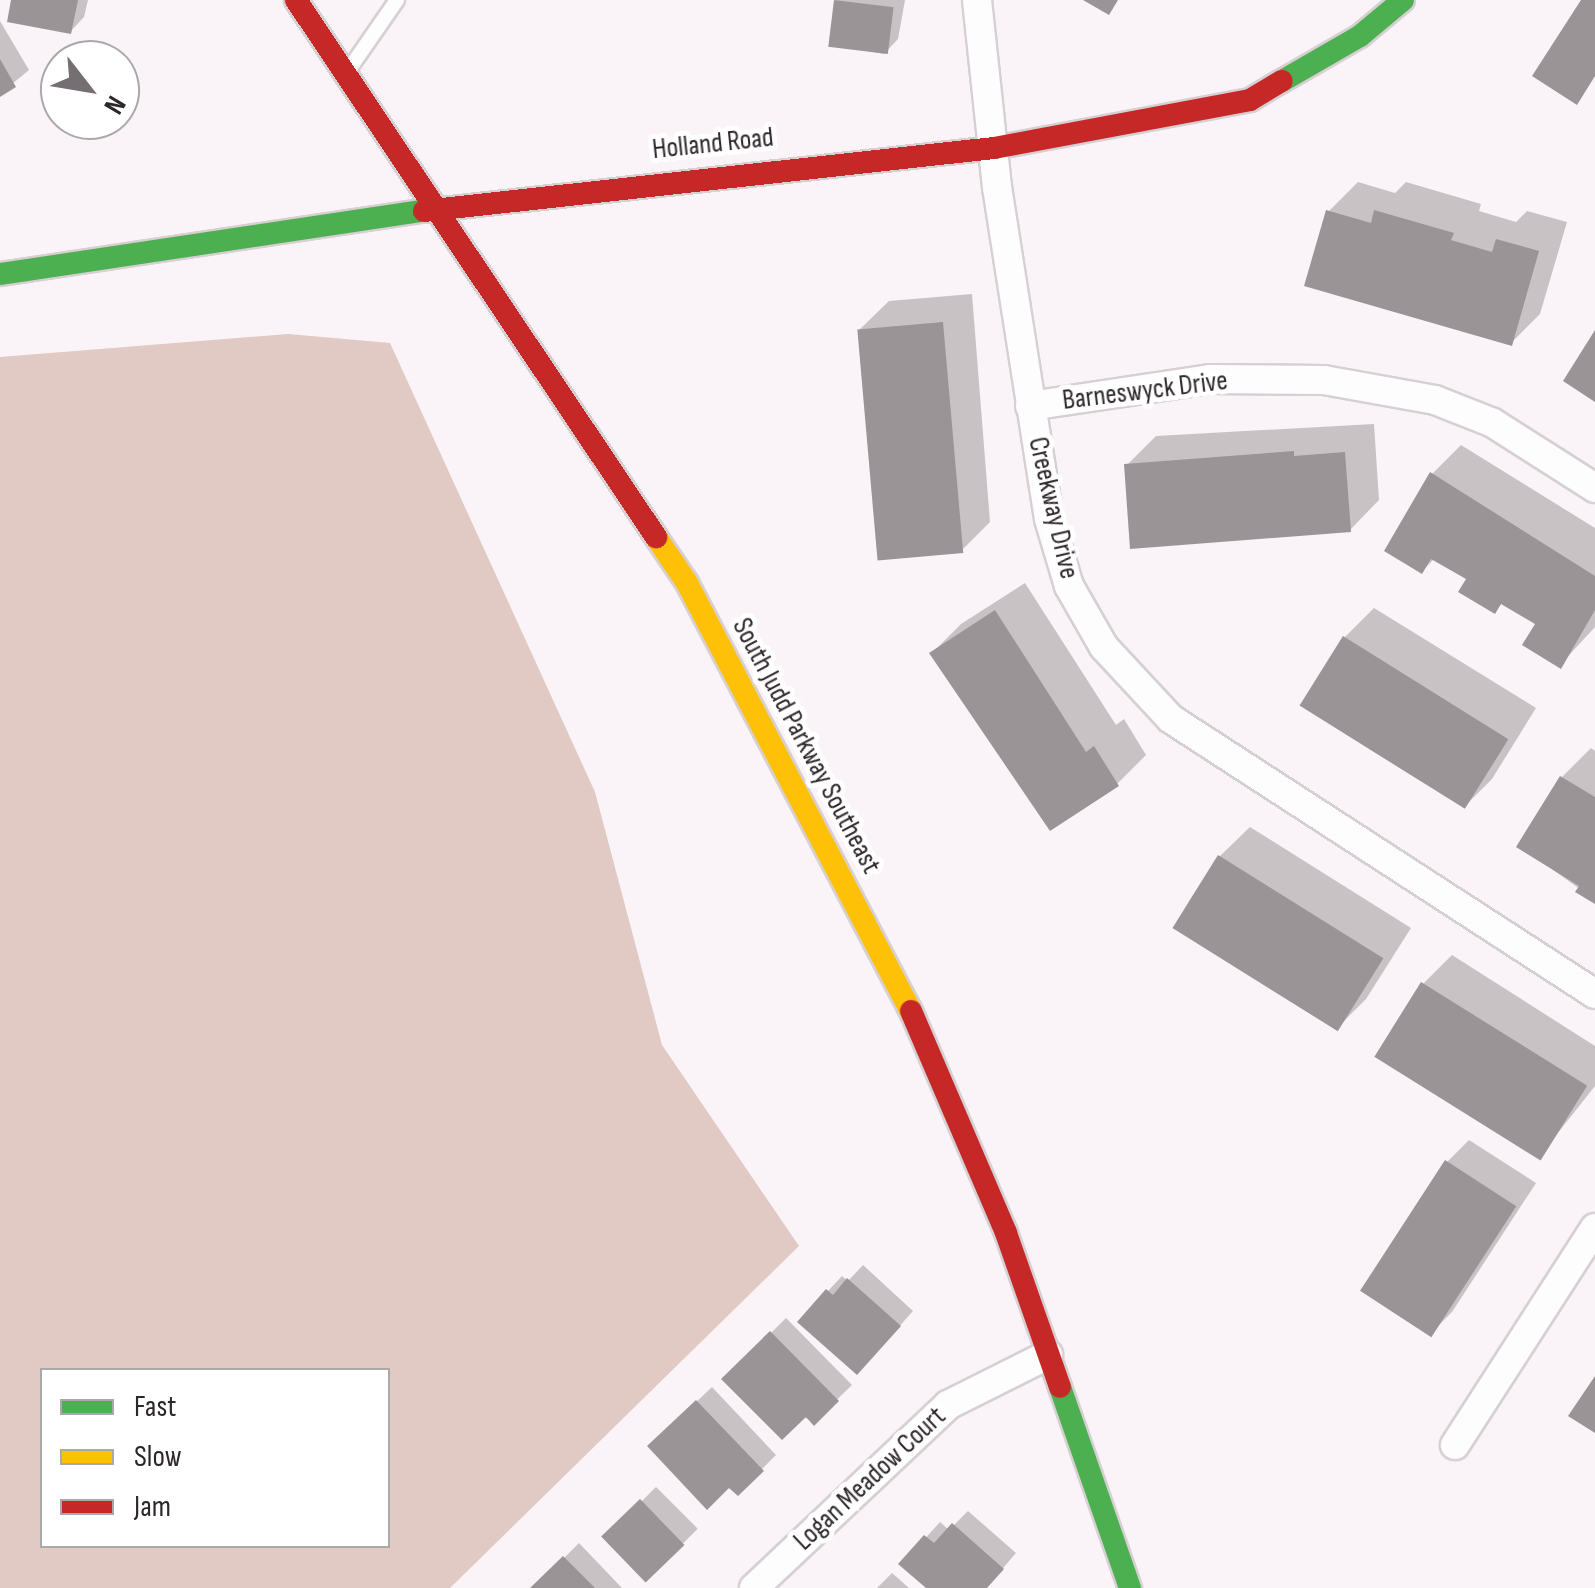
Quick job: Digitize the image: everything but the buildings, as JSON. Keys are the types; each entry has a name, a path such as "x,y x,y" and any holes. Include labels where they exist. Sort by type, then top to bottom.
{"main road":[{"name":"South Judd Parkway Southeast","path":"296,0 686,583 906,1002 1006,1233 1130,1588"},
{"name":"Holland Road","path":"0,274 437,208 686,176 994,148 1250,100 1360,36 1403,0"}],"street":[{"name":"Creekway Drive","path":"976,0 1030,406 1049,519 1070,586 1104,647 1172,720 1595,994"},
{"name":"Barneswyck Drive","path":"1030,406 1210,379 1324,380 1435,400 1493,423 1595,488"},
{"path":"1455,1445 1595,1228"},
{"name":"Logan Meadow Court","path":"754,1588 948,1405 1048,1356"}],"lane":[{"path":"346,74 397,0"}],"shaded area":[{"path":"288,334 390,343 595,792 662,1045 799,1246 450,1588 0,1588 0,357"}],"traffic: fast":[{"path":"1282,81 1360,36 1403,0"},
{"path":"0,274 424,211"},
{"path":"1060,1387 1130,1588"}],"traffic: slow":[{"path":"656,537 687,583 911,1011"}],"traffic: jam":[{"path":"296,0 656,537"},
{"path":"424,211 994,148 1250,100 1282,81"},
{"path":"911,1011 1006,1233 1060,1387"}]}
